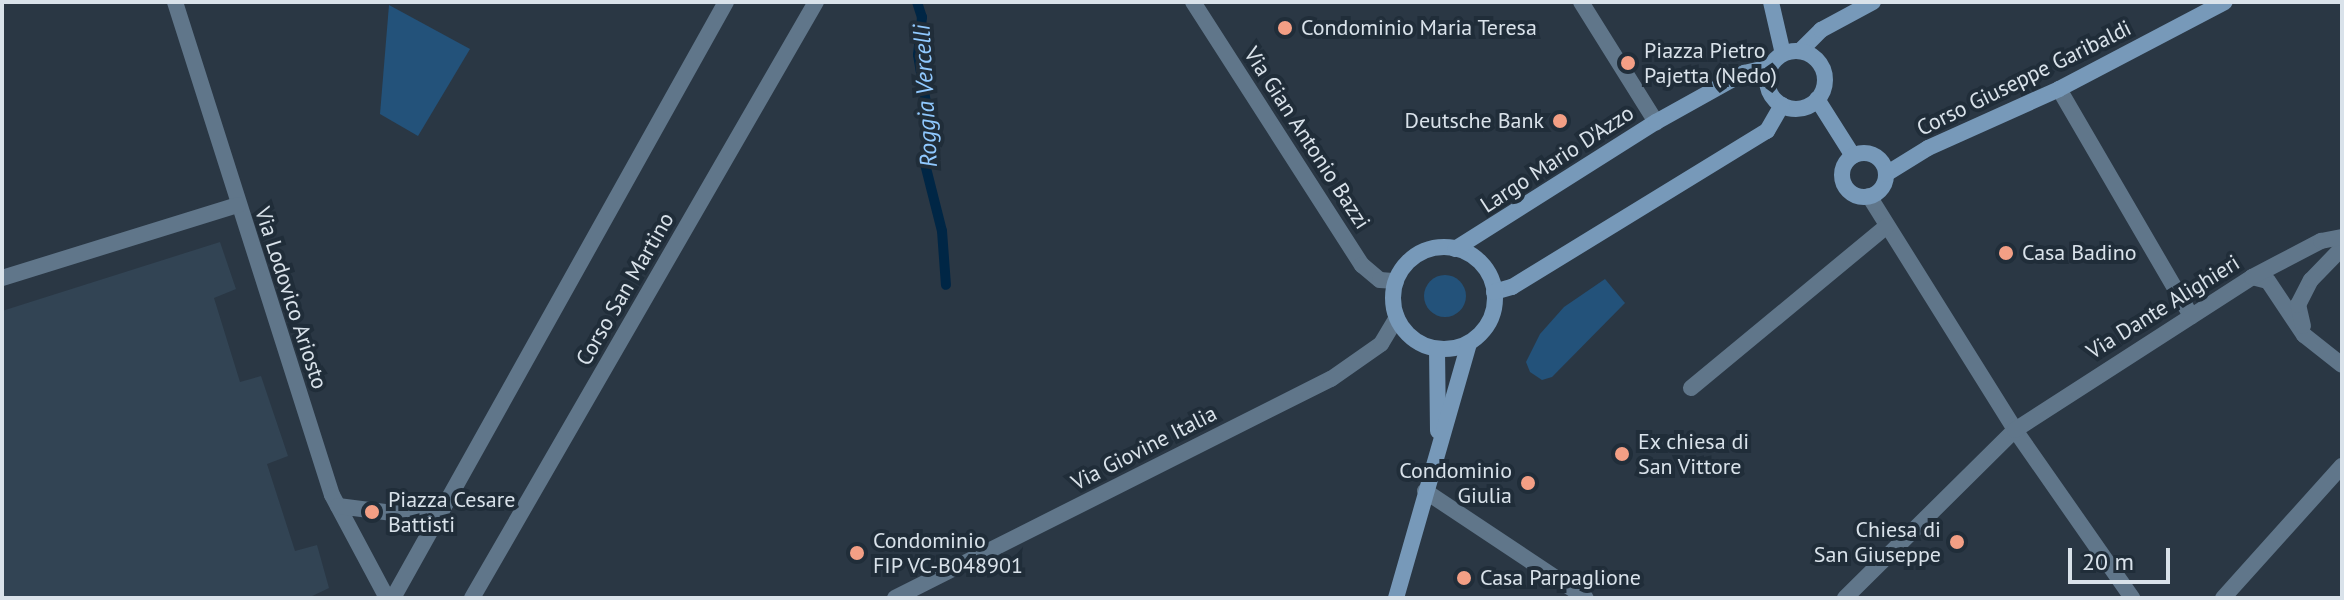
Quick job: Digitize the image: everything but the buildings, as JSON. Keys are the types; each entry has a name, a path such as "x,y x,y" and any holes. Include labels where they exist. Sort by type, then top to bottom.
{"main road":[{"path":"1771,2 1791,52"},
{"path":"1791,52 1821,30 1873,2"},
{"name":"Corso Giuseppe Garibaldi","path":"1886,174 1928,148 2059,89 2225,2"},
{"name":"Largo Mario D'Azzo","path":"1396,281 1414,257 1427,250 1455,249 1656,122 1744,73 1770,67 1791,52"},
{"path":"1791,52 1815,58 1823,72 1817,99 1853,156"},
{"path":"1770,67 1769,90 1782,105 1797,109 1817,99"},
{"path":"1494,292 1512,287 1767,131 1782,105"},
{"path":"1873,154 1886,174 1883,187 1869,196 1857,195 1845,184 1844,167 1853,156 1873,154"},
{"path":"1396,598 1469,343 1491,318 1494,292 1481,264 1455,249"},
{"path":"1396,281 1397,317 1413,339 1437,349 1469,343"},
{"path":"1437,349 1439,447"}],"street":[{"name":"Via Lodovico Ariosto","path":"175,2 238,205 338,506 387,598"},
{"path":"393,598 726,2"},
{"name":"Corso San Martino","path":"472,598 816,2"},
{"name":"Via Gian Antonio Bazzi","path":"1193,2 1362,265 1380,280 1396,281"},
{"path":"1581,2 1656,122"},
{"path":"2059,89 2191,316"},
{"path":"1869,196 2015,430 2132,598"},
{"path":"2,278 238,205"},
{"path":"1691,388 1887,226"},
{"name":"Via Dante Alighieri","path":"1845,598 2015,430 2252,277 2321,241 2342,237"},
{"path":"2304,335 2298,305 2311,280 2342,248"},
{"path":"2252,277 2268,281 2304,335 2342,365"},
{"name":"Via Giovine Italia","path":"895,598 1331,379 1381,344 1397,317"},
{"path":"2223,598 2342,466"},
{"path":"1425,491 1586,598"},
{"path":"338,506 408,515 441,512"}],"shaded area":[{"path":"389,5 470,49 418,136 380,114"},
{"path":"220,242 236,289 214,298 240,382 261,376 288,456 267,464 295,551 317,545 329,588 308,598 2,598 2,311"},
{"path":"1445,275 1460,281 1466,296 1460,311 1445,317 1430,311 1424,296 1430,281"},
{"path":"1605,279 1625,303 1552,377 1542,380 1530,372 1526,362 1540,334 1564,307"}],"waterway":[{"name":"Roggia Vercelli","path":"917,2 922,17 918,55 931,133 924,160 942,231 946,285"}],"place":[{"name":"Condominio Maria Teresa","path":"1285,28"},
{"name":"Piazza Pietro Pajetta (Nedo)","path":"1628,63"},
{"name":"Deutsche Bank","path":"1560,121"},
{"name":"Casa Badino","path":"2006,253"},
{"name":"Ex chiesa di San Vittore","path":"1622,454"},
{"name":"Condominio Giulia","path":"1528,483"},
{"name":"Piazza Cesare Battisti","path":"372,512"},
{"name":"Chiesa di San Giuseppe","path":"1957,542"},
{"name":"Condominio FIP VC-B048901","path":"857,553"},
{"name":"Casa Parpaglione","path":"1464,578"}]}
